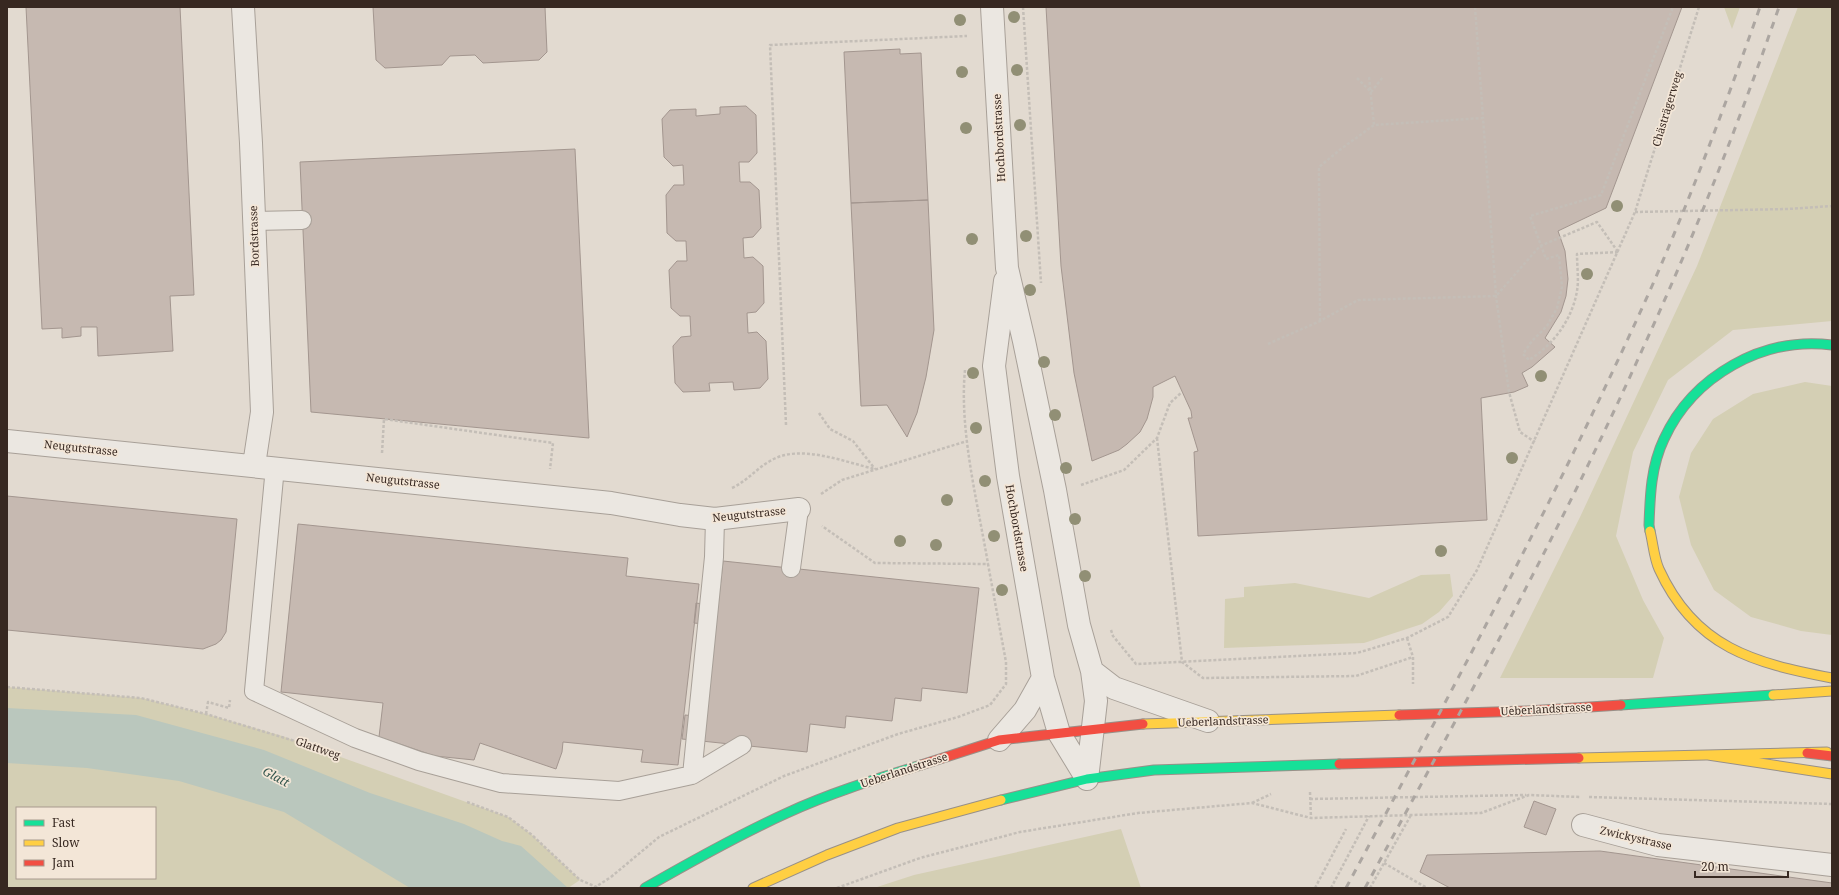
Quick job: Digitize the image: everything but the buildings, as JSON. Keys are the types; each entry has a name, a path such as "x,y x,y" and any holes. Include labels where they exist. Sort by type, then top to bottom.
{"main road":[{"path":"1832,345 1793,345 1767,350 1730,365 1707,382 1687,400 1677,413 1664,436 1654,462 1648,501 1651,540 1662,576 1674,599 1692,620 1714,640 1739,654 1766,664 1832,678"},
{"name":"Ueberlandstrasse","path":"645,888 715,848 788,812 858,785 999,740 1094,729 1208,721 1528,711 1832,691"},
{"path":"753,888 827,855 898,828 993,802 1087,779 1154,770 1251,766 1832,752"},
{"path":"1807,753 1832,756"},
{"path":"1708,755 1832,774"}],"street":[{"name":"Bordstrasse","path":"244,7 262,412 254,465"},
{"name":"Hochbordstrasse","path":"992,7 1007,268 1055,490 1079,625 1092,671 1096,701 1094,729 1087,779"},
{"name":"Hochbordstrasse","path":"1007,268 994,366 1008,476 1043,678 1059,733 1087,779"},
{"name":"Neugutstrasse","path":"7,441 275,467 611,503 680,516 715,519 799,509"},
{"path":"1092,671 1114,688 1208,721"},
{"path":"999,740 1025,710 1043,678"},
{"name":"Zwickystrasse","path":"1583,825 1658,845 1832,865"}],"lane":[{"path":"253,221 302,220"},
{"path":"275,467 254,691 355,738 419,761 501,783 619,791 692,775 742,745"},
{"path":"791,568 799,509"},
{"path":"692,775 714,557 715,519"}],"path":[{"path":"1023,7 1041,288"},
{"path":"1475,7 1496,296 1509,392 1520,432 1535,442"},
{"path":"1618,252 1577,254 1577,291 1570,314 1558,335 1540,353 1529,360 1523,354 1532,341 1547,326 1557,308 1562,287 1559,255 1546,259 1530,216 1601,194 1673,7"},
{"name":"Chästrägerweg","path":"1108,624 1113,636 1136,664 1357,653 1407,638 1448,617 1477,570 1535,442 1635,212 1699,7"},
{"path":"967,29 968,44"},
{"path":"786,425 770,45 967,36"},
{"path":"1369,77 1374,125"},
{"path":"1371,92 1383,77"},
{"path":"1356,78 1371,92"},
{"path":"1320,321 1319,168 1341,149 1374,125 1483,118"},
{"path":"1635,212 1788,209 1832,206"},
{"path":"1268,344 1320,321 1358,300 1496,296 1540,246 1597,222 1618,252"},
{"path":"966,368 963,395 967,441 1006,662 1006,684"},
{"path":"1055,490 1082,485 1124,470 1157,438 1170,403 1182,392"},
{"path":"819,413 830,429 853,441 875,470"},
{"path":"382,456 384,419 553,443 549,474"},
{"path":"1157,438 1182,662 1203,678 1356,676 1413,657"},
{"path":"967,441 842,480 799,509 875,563 988,564"},
{"path":"816,456 875,470"},
{"path":"1080,477 1083,492"},
{"path":"1407,638 1413,657 1413,684"},
{"name":"Glattweg","path":"7,687 140,698 206,714 304,744"},
{"path":"206,714 208,702 229,708"},
{"path":"1303,792 1310,792 1311,818"},
{"path":"1252,803 1272,794"},
{"path":"1310,799 1529,795 1832,804"},
{"path":"836,888 920,858 1020,832 1138,812 1252,803 1311,818 1481,813 1529,795"},
{"path":"464,802 508,817 532,835 580,880 599,888"},
{"path":"1370,888 1412,815"},
{"path":"1330,888 1369,816"},
{"path":"1315,888 1346,829"},
{"path":"1384,863 1427,888"},
{"path":"594,888 611,877"}],"shaded area":[{"path":"1724,7 1740,7 1732,29"},
{"path":"1798,7 1832,7 1832,321 1733,330 1668,380 1633,452 1616,536 1643,600 1664,638 1653,678 1500,678 1581,515 1697,266"},
{"path":"1805,382 1832,386 1832,635 1801,631 1751,617 1714,590 1691,545 1679,497 1691,453 1713,419 1753,394"},
{"path":"1450,574 1453,596 1439,612 1422,624 1364,643 1224,648 1225,599 1244,597 1244,587 1295,583 1369,598 1421,575"},
{"path":"7,687 141,698 206,714 282,736 508,817 532,835 580,880 568,888 7,888"},
{"path":"1121,829 1141,888 874,888 914,875"}],"water":[{"name":"Glatt","path":"7,708 136,715 264,750 370,793 464,824 502,841 521,846 568,888 410,888 284,812 179,781 87,768 7,763"}],"railway":[{"path":"1346,888 1504,590 1617,363 1681,217 1722,112 1760,7"},
{"path":"1365,888 1509,621 1611,417 1662,306 1698,222 1732,137 1779,7"}],"traffic: fast":[{"path":"1650,531 1651,492 1656,460 1664,439 1677,417 1693,396 1712,379 1733,365 1756,354 1781,347 1806,344 1832,345"},
{"path":"1621,705 1773,695"},
{"path":"1001,800 1087,779 1154,770 1339,764"},
{"path":"645,888 733,839 769,821 836,793 921,765"}],"traffic: slow":[{"path":"1650,531 1657,565 1674,596 1690,617 1709,634 1730,648 1752,658 1777,666 1832,678"},
{"path":"1773,695 1832,691"},
{"path":"1143,724 1399,715"},
{"path":"1579,758 1827,752"},
{"path":"1708,755 1832,774"},
{"path":"753,888 827,855 898,828 1001,800"}],"traffic: jam":[{"path":"1399,715 1527,711 1621,705"},
{"path":"921,765 999,740 1143,724"},
{"path":"1807,753 1832,756"},
{"path":"1339,764 1579,758"}]}
